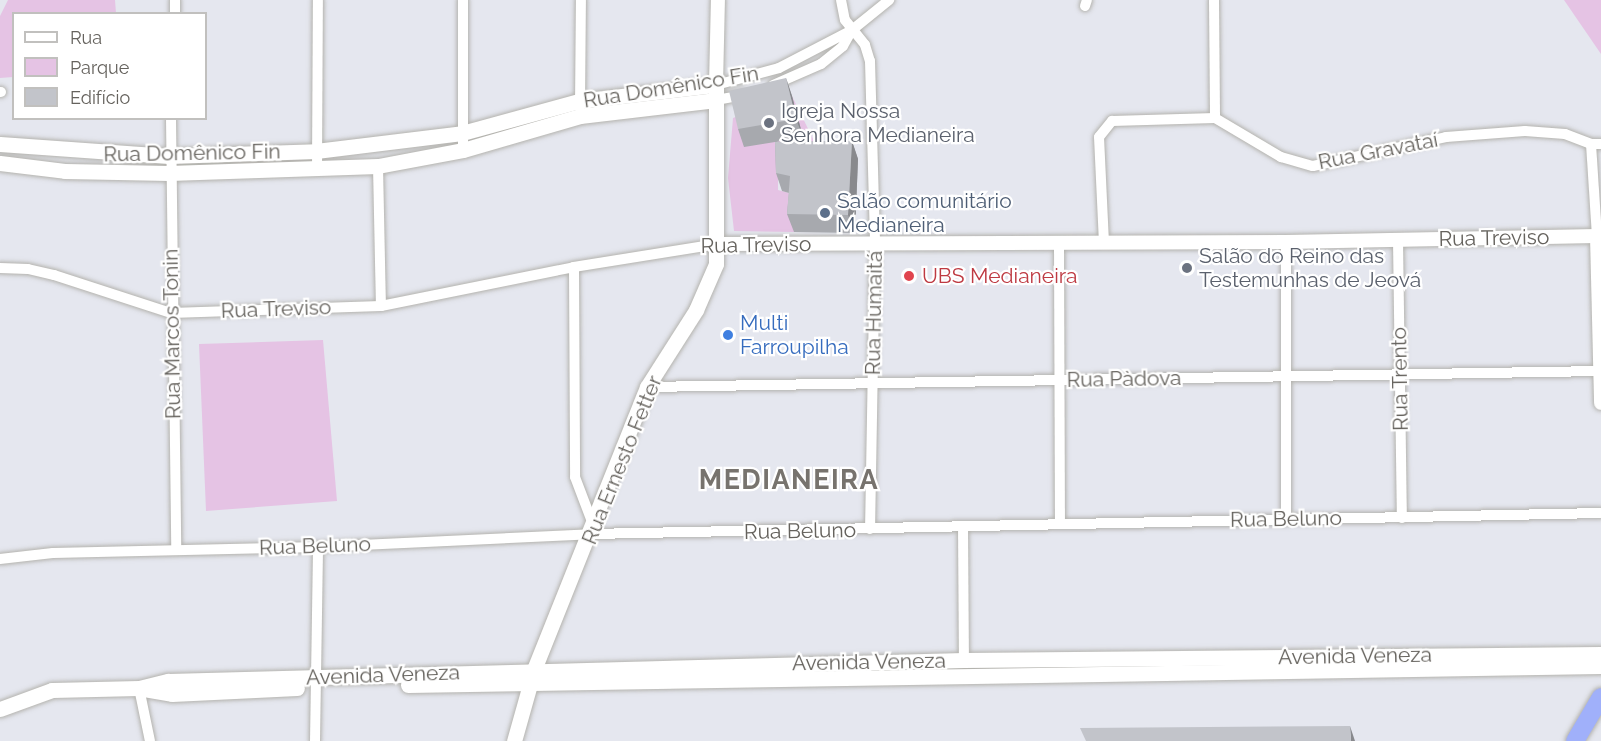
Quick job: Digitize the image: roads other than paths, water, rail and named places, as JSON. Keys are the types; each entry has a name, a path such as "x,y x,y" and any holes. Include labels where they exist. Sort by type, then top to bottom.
{"highway":[{"path":"1575,741 1601,697"}],"main road":[{"name":"Rua Domênico Fin","path":"0,144 83,153 170,156 316,151 462,133 580,108 716,92"},
{"name":"Rua Ernesto Fetter","path":"514,741 532,676 592,531 647,387 709,284 717,244 716,92"},
{"name":"Rua Domênico Fin","path":"0,164 65,171 170,173 378,165 463,150 580,108"},
{"name":"Avenida Veneza","path":"1465,662 1601,654"},
{"name":"Avenida Veneza","path":"0,709 52,690 138,688 172,694 315,682 964,660 1036,667"},
{"name":"Avenida Veneza","path":"532,676 1342,663 1465,662 1601,666"}],"street":[{"path":"317,169 318,0"},
{"path":"463,0 463,150"},
{"path":"580,108 581,0"},
{"name":"Rua Ernesto Fetter","path":"716,92 718,0"},
{"name":"Rua Humaitá","path":"841,0 852,30 865,45 870,61 875,245 870,529"},
{"path":"852,30 889,0"},
{"path":"1104,243 1099,137 1103,129 1112,121 1215,118 1214,0"},
{"name":"Rua Domênico Fin","path":"716,92 780,68 852,30"},
{"name":"Rua Domênico Fin","path":"716,92 759,91 821,64 843,46 852,30"},
{"name":"Rua Gravataí","path":"1215,118 1281,158 1313,166 1446,137 1525,131 1565,134 1596,144"},
{"name":"Rua Marcos Tonin","path":"171,120 171,313 176,550"},
{"path":"1596,144 1601,404"},
{"path":"378,165 381,306"},
{"name":"Rua Treviso","path":"0,268 28,269 54,275 171,313 381,306 574,267 717,244 1286,242 1597,236"},
{"name":"Rua Trento","path":"1398,240 1402,518"},
{"path":"1286,242 1286,519"},
{"path":"1059,244 1060,524"},
{"path":"574,267 573,455 575,477 592,531"},
{"name":"Rua Pàdova","path":"647,387 1600,371"},
{"name":"Rua Beluno","path":"0,559 53,553 318,547 592,531 870,529 1601,513"},
{"path":"963,526 964,660"},
{"path":"315,741 318,547"},
{"path":"138,688 150,741"}],"place":[{"name":"Igreja Nossa Senhora Medianeira","path":"769,123"},
{"name":"Salão comunitário Medianeira","path":"825,213"},
{"name":"Salão do Reino das Testemunhas de Jeová","path":"1187,268"},
{"name":"UBS Medianeira","path":"909,276"},
{"name":"Multi Farroupilha","path":"728,335"}],"district":[{"name":"MEDIANEIRA","path":"789,480"}]}
